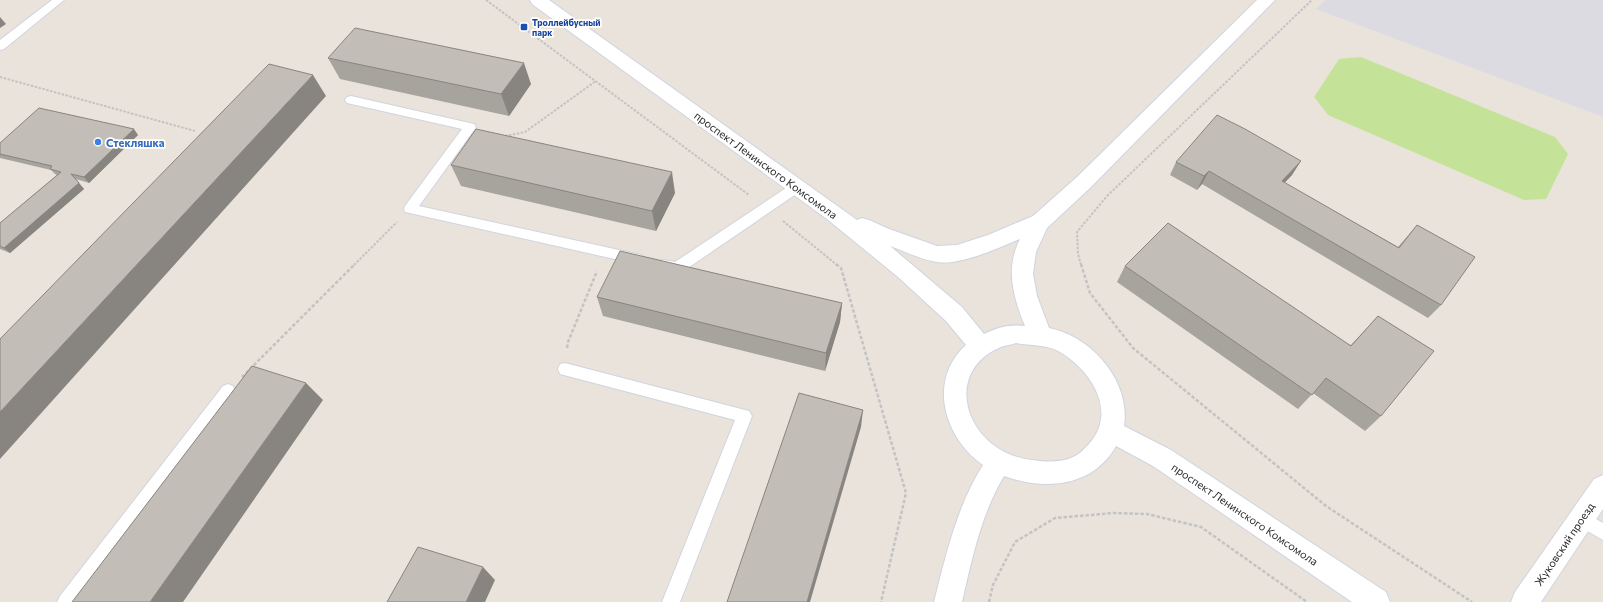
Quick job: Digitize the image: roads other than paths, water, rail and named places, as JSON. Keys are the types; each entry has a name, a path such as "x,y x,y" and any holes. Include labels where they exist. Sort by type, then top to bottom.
{"main road":[{"name":"проспект Ленинского Комсомола","path":"538,0 834,213 906,271 954,314 980,346"},
{"path":"834,213 882,235 937,254 957,253 995,241 1040,222 1084,182 1267,0"},
{"path":"1040,222 1025,252 1022,277 1029,308 1042,338"},
{"path":"1016,334 1042,338 1054,339 1071,348 1092,364 1106,385 1113,408 1111,431 1102,449 1087,462 1067,471 1045,474 1027,472 999,462 977,445 962,424 954,402 956,380 964,360 980,346 997,338 1016,334"},
{"name":"проспект Ленинского Комсомола","path":"1111,431 1162,458 1376,602"},
{"path":"948,602 963,539 984,486 999,462"},
{"name":"Жуковский проезд","path":"1524,602 1603,487"}],"lane":[{"path":"0,46 59,0"},
{"path":"351,100 470,127 410,209 677,268 797,187"},
{"path":"565,369 744,416 671,602"},
{"path":"66,602 228,391"},
{"path":"1581,518 1603,532"}],"place":[{"name":"Троллейбусный парк","path":"524,27"},
{"name":"Стекляшка","path":"98,142"}]}
